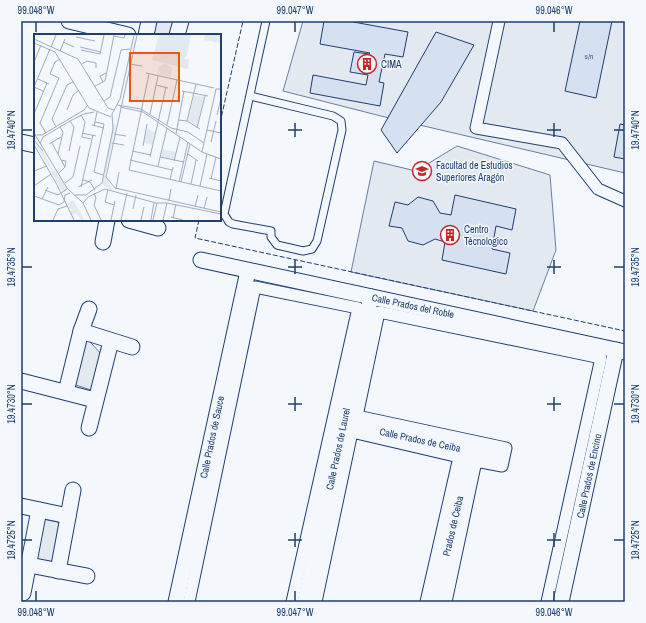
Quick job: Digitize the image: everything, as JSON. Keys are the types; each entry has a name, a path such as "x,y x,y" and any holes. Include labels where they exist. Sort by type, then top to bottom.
{"street":[{"path":"69,21 124,34"},
{"path":"146,34 149,21"},
{"path":"177,34 181,21"},
{"path":"499,21 476,128 562,143 598,189 625,202"},
{"path":"21,142 34,145"},
{"path":"103,242 107,221"},
{"path":"136,221 158,228"},
{"name":"Calle Prados del Roble","path":"201,260 621,351"},
{"name":"Calle Prados de Sauce","path":"176,602 248,271"},
{"path":"189,602 255,287 358,308 292,602"},
{"name":"Calle Prados de Laurel","path":"305,602 371,297"},
{"path":"66,392 81,330 88,309"},
{"path":"446,602 476,461 502,466 506,448 357,416 379,312 601,358 547,602"},
{"path":"81,330 132,347"},
{"path":"89,428 111,341"},
{"name":"Calle Prados de Encino","path":"561,602 621,351"},
{"path":"21,381 95,400"},
{"name":"Calle Prados de Ceiba","path":"344,423 497,456"},
{"path":"316,602 352,432 459,457 426,602"},
{"name":"Prados de Ceiba","path":"436,602 469,451"},
{"path":"58,571 73,490"},
{"path":"21,506 68,516"},
{"path":"23,593 39,510"},
{"path":"29,565 87,576"}],"lane":[{"path":"250,96 333,116 341,121 342,130 340,143 317,241 312,249 303,251 277,245 271,237 271,231 233,224 229,222 224,214 266,21"}],"shaded area":[{"path":"155,21 178,21 173,34 151,33"},
{"path":"303,21 625,21 625,173 381,116 283,91"},
{"path":"457,146 550,175 556,250 533,311 351,272 374,161 416,171"},
{"path":"83,334 101,354 91,390 73,384"},
{"path":"43,519 62,523 55,563 36,559"}],"building":[{"name":"CIMA","path":"324,21 348,21 408,32 403,57 385,54 379,82 384,83 380,106 310,93 313,75 366,85 368,75 350,72 354,52 370,53 320,44"},
{"path":"580,21 612,21 596,98 565,91"},
{"path":"436,32 474,45 441,102 397,153 381,130"},
{"path":"620,124 625,125 625,159 614,157"},
{"name":"Centro Técnologico","path":"455,195 516,209 512,230 496,226 492,249 510,253 506,274 442,260 445,242 435,239 423,245 408,241 402,228 389,226 395,202 408,205 418,197 433,201 440,213 451,215"}],"fence":[{"path":"221,119 243,21"},
{"path":"199,221 195,238 625,331"}],"place":[{"name":"CIMA","path":"367,64"},
{"name":"Facultad de Estudios Superiores Aragón","path":"422,171"},
{"name":"Centro Técnologico","path":"450,235"}]}
